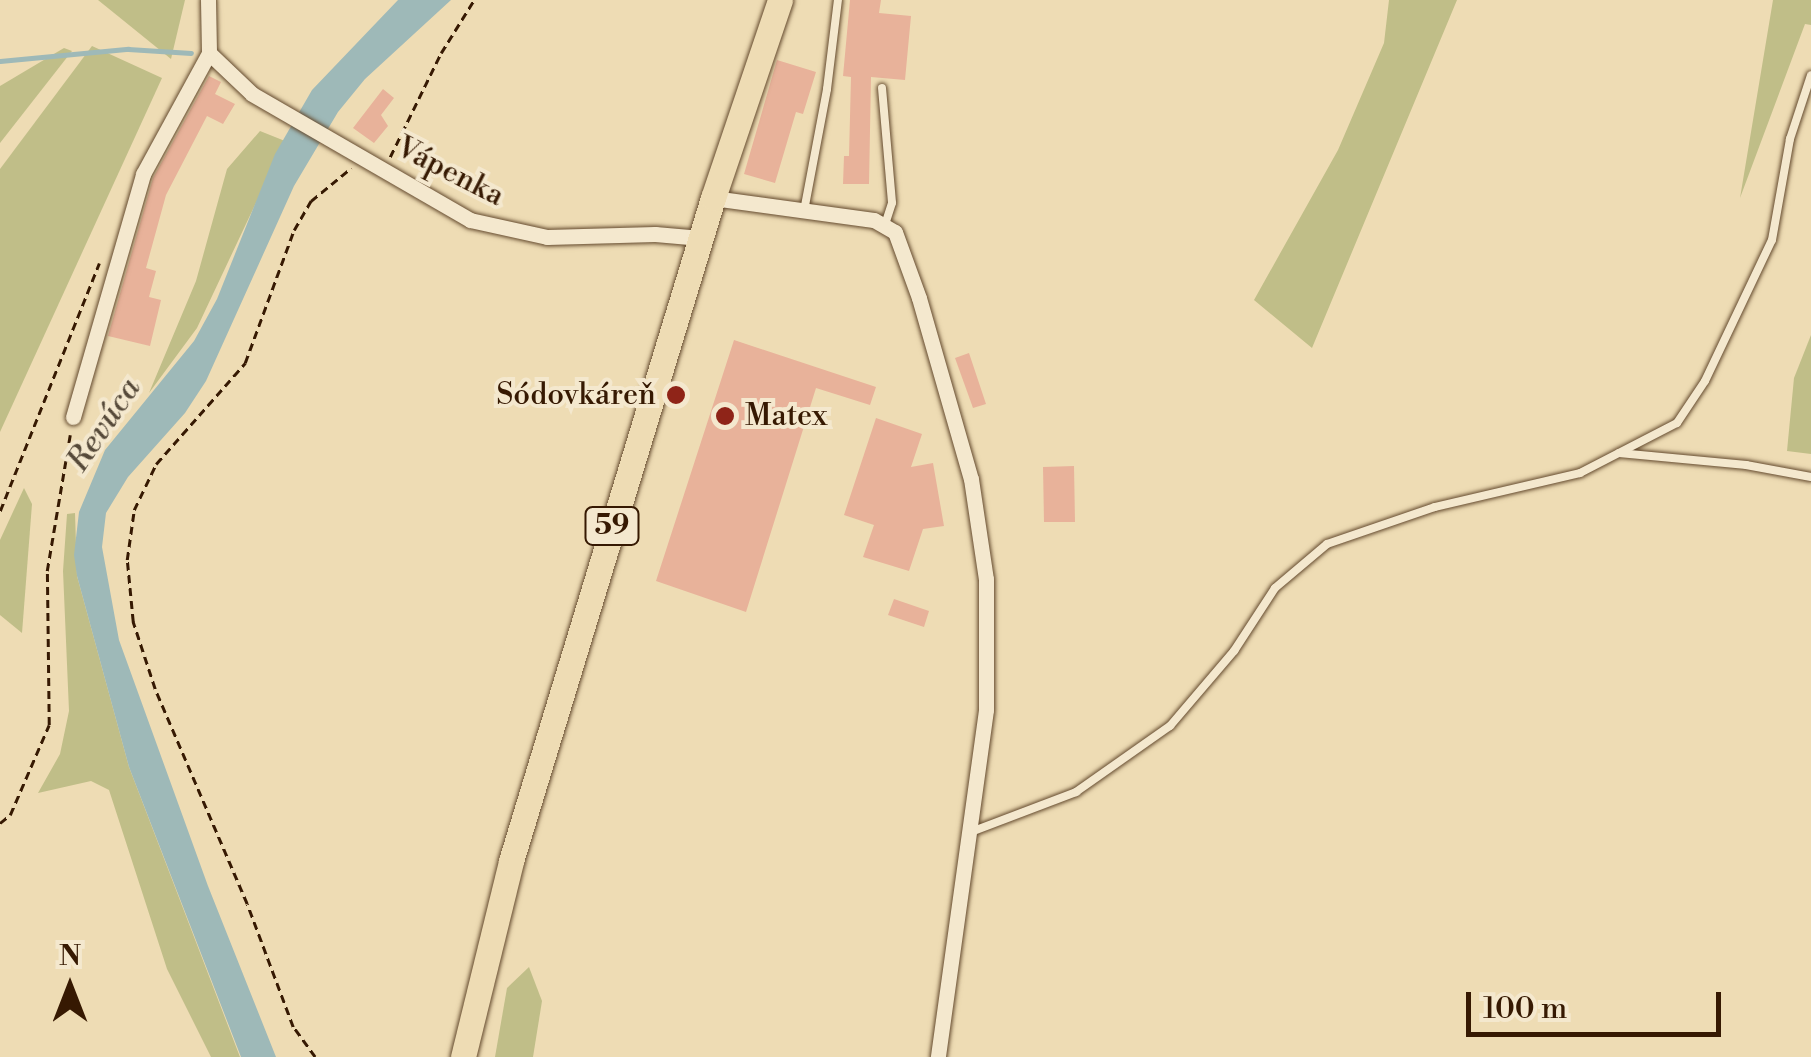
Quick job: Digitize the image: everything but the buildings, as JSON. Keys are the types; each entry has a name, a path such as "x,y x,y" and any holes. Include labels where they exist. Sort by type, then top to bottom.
{"main road":[{"name":"59","path":"464,1057 511,861 713,198 780,0"}],"street":[{"path":"74,417 142,174 210,52 208,0"},
{"name":"Vápenka","path":"210,52 252,94 458,213 496,228 548,237 655,234 701,238"},
{"path":"713,198 885,225 900,240 971,478 986,578 986,710 938,1057"}],"lane":[{"path":"804,210 828,89 838,0"},
{"path":"968,834 1076,792 1170,726 1234,651 1275,588 1327,544 1435,508 1580,472 1677,423 1705,381 1772,240 1790,139 1811,75"},
{"path":"882,88 892,203 885,225"},
{"path":"1619,453 1746,465 1811,476"}],"path":[{"path":"383,169 441,53 474,0"},
{"path":"315,1057 293,1028 247,904 155,689 133,622 127,560 134,510 156,464 246,363 294,230 311,201 364,158"},
{"path":"0,510 86,289 103,256"},
{"path":"0,823 10,815 49,725 47,572 74,417"}],"shaded area":[{"path":"98,0 185,0 171,59"},
{"path":"1389,0 1457,0 1312,348 1254,300 1338,150 1384,43"},
{"path":"1773,0 1811,0 1811,25 1805,24 1740,198"},
{"path":"92,46 162,78 0,432 0,169"},
{"path":"64,48 72,51 0,143 0,86"},
{"path":"260,131 285,141 197,328 149,393 196,281 227,169"},
{"path":"1811,335 1811,454 1787,451 1794,378"},
{"path":"24,488 32,504 22,633 0,615 0,540"},
{"path":"75,513 77,576 129,767 240,1057 211,1057 167,969 109,790 91,781 38,793 60,754 69,711 63,571 67,514"},
{"path":"529,967 542,1001 533,1057 495,1057 507,988"}],"water":[{"path":"398,0 451,0 365,79 338,112 294,186 206,381 185,413 128,477 106,513 102,547 119,640 208,886 276,1057 241,1057 129,767 77,576 74,555 79,512 105,450 194,341 217,299 275,154 312,90"}],"waterway":[{"path":"0,61 128,49 191,53"}],"place":[{"name":"Sódovkáreň","path":"676,395"},
{"name":"Matex","path":"725,416"}],"water label":[{"name":"Revúca","path":"104,425"}]}
